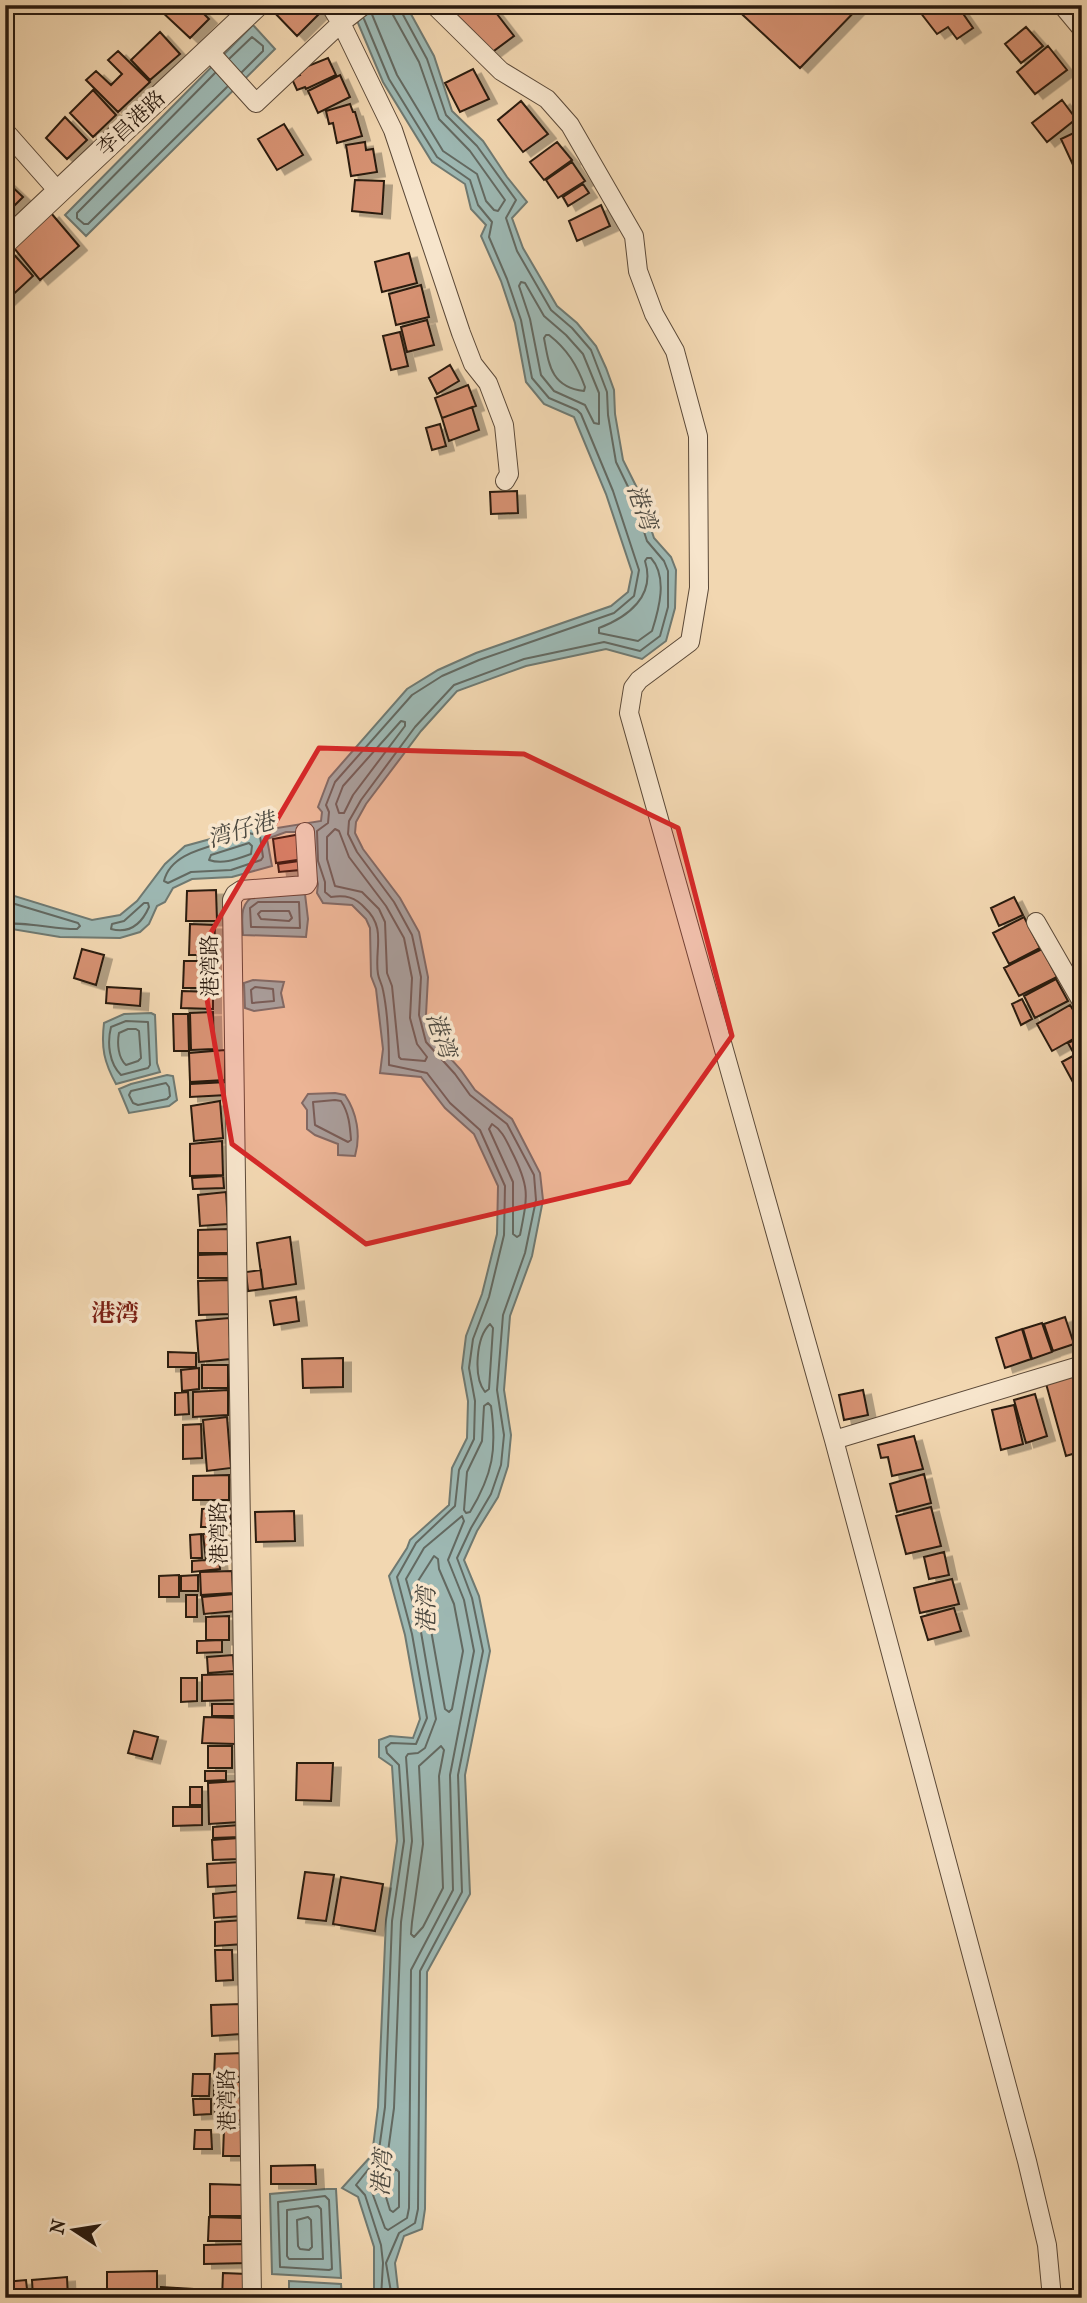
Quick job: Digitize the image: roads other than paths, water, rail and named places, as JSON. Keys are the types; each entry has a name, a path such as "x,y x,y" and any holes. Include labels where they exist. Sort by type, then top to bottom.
{"street":[{"name":"李昌港路","path":"5,242 58,191 212,55 257,5"},
{"path":"434,5 501,71 547,99 570,125 634,236 638,271 654,314 675,351 698,436 699,588 690,642 639,680 633,688 629,713 834,1440 1027,2161 1047,2245 1052,2298"},
{"path":"1062,5 1082,29"},
{"path":"212,55 256,103 345,12 393,130 461,333 473,364 488,383 504,425 509,474 505,481"},
{"path":"5,131 58,191"},
{"name":"港湾路","path":"252,2298 232,900 235,894 242,890 306,885 305,832"},
{"path":"1037,922 1082,1002"},
{"path":"834,1440 1082,1365"}],"water":[{"name":"湾仔港","path":"357,5 406,5 434,56 452,111 483,141 527,202 512,218 523,248 557,306 577,323 596,346 614,390 623,460 639,492 654,538 671,557 676,570 675,608 666,641 642,659 606,649 526,666 457,691 421,731 366,804 356,822 355,833 363,849 400,898 419,932 428,977 426,1015 432,1038 475,1090 512,1119 540,1173 543,1200 532,1256 510,1316 504,1390 511,1435 508,1466 498,1497 477,1531 464,1560 479,1596 490,1651 465,1775 470,1894 427,1972 425,2209 422,2229 404,2236 395,2263 399,2298 374,2298 374,2247 358,2197 342,2188 372,2155 378,2107 386,1920 397,1841 392,1766 379,1757 379,1740 390,1736 413,1738 420,1719 405,1635 389,1576 410,1540 449,1505 452,1468 467,1438 468,1401 462,1368 466,1336 482,1294 497,1234 498,1186 474,1134 445,1108 421,1077 380,1073 383,1049 376,989 371,976 370,928 366,919 352,905 323,903 317,893 318,884 305,832 286,832 267,839 272,866 232,877 192,879 173,888 165,902 157,906 149,924 140,932 120,938 60,937 12,929 5,935 5,893 92,920 120,915 137,901 165,864 185,846 248,826 271,829 321,821 322,812 318,807 329,778 407,689 438,670 476,653 611,606 628,592 632,572 606,494 574,417 544,404 526,382 515,323 501,281 481,236 486,225 471,209 465,184 432,162 383,82 355,16"},
{"path":"253,25 275,49 86,236 65,215"},
{"path":"305,894 308,919 306,937 243,935 244,907 251,898 256,895"},
{"path":"253,980 284,982 281,993 284,1007 254,1011 245,1008 244,983"},
{"path":"124,1014 155,1015 157,1063 160,1072 116,1084 104,1055 104,1023"},
{"path":"167,1075 173,1076 177,1100 169,1106 129,1113 119,1089"},
{"path":"308,1094 345,1095 355,1117 358,1140 355,1156 338,1155 338,1144 307,1129 307,1110 302,1103"},
{"path":"336,2189 341,2278 272,2274 270,2194"},
{"path":"289,2281 341,2284 342,2298 289,2298"}],"district":[{"name":"港湾","path":"115,1313"}]}
